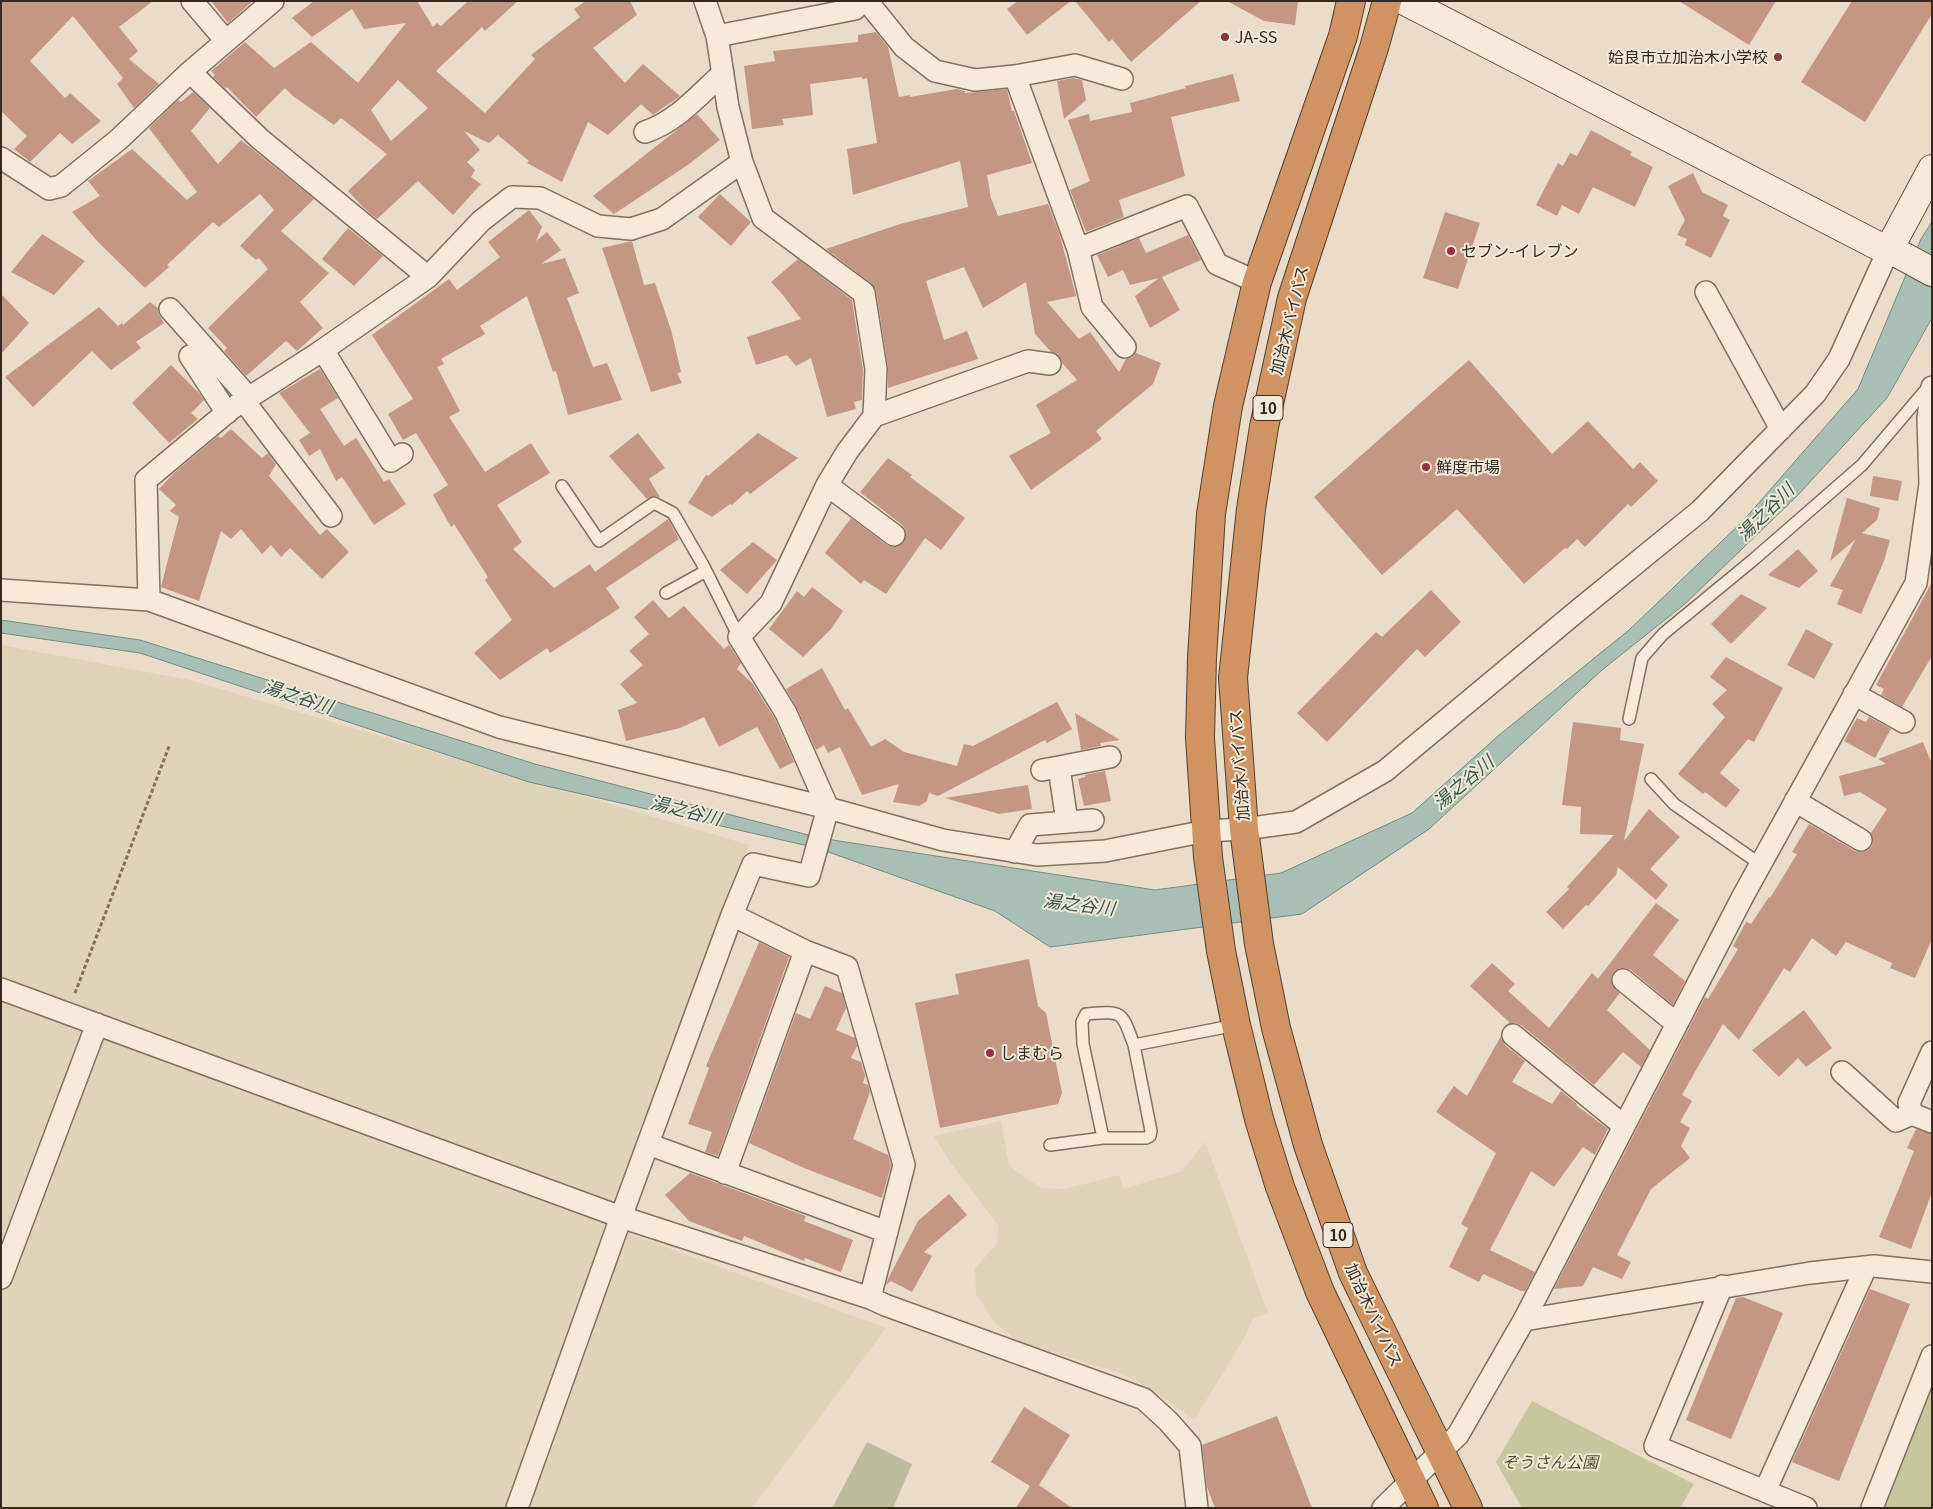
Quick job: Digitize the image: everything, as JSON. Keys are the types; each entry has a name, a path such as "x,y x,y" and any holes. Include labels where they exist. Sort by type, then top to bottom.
{"highway":[{"name":"10","path":"1351,1 1343,36 1257,282 1228,406 1211,514 1200,720 1207,844 1221,951 1236,1024 1259,1118 1280,1187 1316,1284 1424,1508"},
{"name":"加治木バイパス","path":"1387,1 1374,48 1292,298 1264,427 1251,509 1233,678 1244,829 1259,944 1276,1028 1308,1145 1353,1273 1468,1508"}],"street":[{"path":"192,1 226,41"},
{"path":"1,158 49,189 60,186 118,140 190,72 273,1"},
{"path":"705,1 717,36 728,107 742,162 763,218 864,293 876,369 874,416"},
{"path":"717,36 855,9 860,1"},
{"path":"867,1 904,47 935,71 975,80 1015,76 1075,65 1122,79"},
{"path":"1405,1 1932,272"},
{"path":"190,72 260,139 428,277"},
{"path":"645,132 659,128 671,120 722,73"},
{"path":"1015,76 1078,249 1092,307 1125,347"},
{"path":"149,600 146,480 240,404 323,350 428,277 481,221 512,197 540,198 598,226 631,229 662,219 742,162"},
{"path":"1,590 149,600 499,727 828,808 943,840 1037,855 1207,844 1244,829 1296,822 1385,771 1700,511 1815,394 1839,359 1893,253 1932,169"},
{"path":"1078,249 1187,206 1217,264 1257,282"},
{"path":"1706,292 1781,429"},
{"path":"170,309 240,404 331,516"},
{"path":"323,350 391,460 402,454"},
{"path":"190,356 240,404"},
{"path":"517,1508 621,1216 732,915 753,864 809,876 828,808 786,713 739,637 771,603 827,485 847,452 874,416 1028,362 1050,364"},
{"path":"1383,1508 1458,1435 1524,1320 1760,864 1854,694 1924,586 1930,484 1928,418 1932,387"},
{"path":"827,485 894,535"},
{"path":"1854,694 1904,722"},
{"path":"1067,822 1050,768 1110,757"},
{"path":"1795,801 1861,840"},
{"path":"1015,852 1030,826 1093,820"},
{"path":"732,915 805,951 847,967 904,1165 870,1298"},
{"path":"725,1172 805,951"},
{"path":"1623,980 1677,1024"},
{"path":"1,989 621,1216 870,1298 1144,1399 1190,1446 1197,1508"},
{"path":"1,1278 97,1024"},
{"path":"1513,1035 1624,1126"},
{"path":"1912,1114 1909,1104 1932,1052"},
{"path":"1842,1072 1896,1121 1912,1114 1932,1122"},
{"path":"648,1144 887,1232"},
{"path":"1524,1320 1810,1273 1874,1266 1932,1272"},
{"path":"1765,1491 1866,1267"},
{"path":"1722,1286 1655,1446 1806,1508"},
{"path":"1872,1508 1932,1356"}],"lane":[{"path":"1629,719 1642,658 1663,634 1753,560 1862,465 1932,383"},
{"path":"562,486 599,541 654,503 673,513 706,571 739,637"},
{"path":"666,594 706,571"},
{"path":"1651,779 1674,804 1760,864"},
{"path":"1050,1145 1103,1138 1146,1138 1150,1136 1134,1045 1125,1021 1119,1014 1112,1012 1086,1014 1082,1022 1083,1044 1103,1138"},
{"path":"1134,1045 1236,1024"}],"path":[{"path":"68,1012 170,744"}],"shaded area":[{"path":"1,645 190,680 749,845 606,1225 886,1328 752,1508 1,1508"},
{"path":"1001,1121 1009,1165 1041,1188 1065,1189 1119,1175 1124,1189 1182,1171 1205,1142 1268,1313 1253,1318 1245,1337 1194,1420 1157,1393 1123,1374 1019,1342 995,1323 976,1294 975,1268 997,1244 998,1225 950,1162 934,1136"}],"green space":[{"path":"1932,1386 1932,1508 1882,1508"},
{"name":"ぞうさん公園","path":"1532,1401 1694,1484 1680,1508 1522,1508 1496,1462"},
{"path":"867,1442 912,1464 893,1508 832,1508"}],"water":[{"name":"湯之谷川","path":"1932,222 1932,318 1887,398 1798,495 1686,603 1602,670 1429,829 1302,914 1050,947 995,911 817,848 529,782 140,653 1,633 1,620 140,640 535,764 820,838 1155,890 1281,873 1412,813 1498,736 1629,630 1743,521 1858,389 1921,239"}],"building":[{"path":"1,1 153,1 119,27 138,51 129,59 159,84 134,108 117,84 123,78 73,16 30,61 65,98 70,93 101,121 72,144 60,133 30,162 14,149 27,136 1,111"},
{"path":"211,1 253,1 228,23"},
{"path":"314,1 417,1 433,27 437,23 441,26 468,1 518,1 485,31 482,27 436,71 485,113 535,59 531,55 580,17 574,9 586,1 630,1 637,15 593,48 625,83 643,64 680,96 653,115 641,104 608,135 588,122 562,182 527,163 529,161 498,135 489,143 464,131 480,150 467,162 475,170 471,177 481,184 453,215 418,181 377,219 348,191 387,154 341,118 334,125 293,96 285,88 256,117 227,87 226,89 213,77 215,75 211,71 245,42 274,68 311,42 358,83 406,23 364,29 352,9 312,37 292,18","holes":["398,80 428,108 391,141 371,110"]},
{"path":"1018,1 1071,1 1027,35 1007,9"},
{"path":"1075,1 1201,1 1131,62 1112,39 1109,42"},
{"path":"1227,1 1298,1 1295,25 1264,21"},
{"path":"1679,1 1776,1 1749,45"},
{"path":"1852,1 1932,1 1932,14 1865,122 1801,82"},
{"path":"876,32 888,47 899,97 910,95 910,97 957,89 965,91 965,93 1007,89 1012,111 1014,111 1032,163 987,175 991,198 998,216 1048,204 1060,236 1076,296 1047,302 1079,339 1090,332 1119,372 1126,359 1133,357 1136,353 1161,363 1153,384 1096,431 1102,439 1031,490 1009,456 1051,433 1036,405 1077,380 1062,363 1058,354 1051,352 1035,334 1026,282 983,308 964,267 926,281 944,340 967,331 978,359 888,388 888,367 876,290 871,283 826,249 900,224 968,207 960,161 853,195 847,149 877,143 867,78 862,79 862,77 810,84 813,115 782,119 784,125 752,129 744,66 775,61 773,51 858,42 858,35"},
{"path":"1233,74 1240,101 1171,117 1185,176 1119,200 1124,217 1086,232 1070,190 1090,181 1068,120 1089,114 1090,121 1132,112 1130,103"},
{"path":"1073,78 1082,80 1086,100 1064,119 1057,81"},
{"path":"193,92 210,108 191,131 218,164 241,140 314,199 281,231 329,273 300,302 323,328 297,351 286,341 246,376 224,351 227,348 208,328 268,269 259,258 256,260 240,246 274,210 260,194 219,227 213,222 167,265 169,267 145,288 98,242 72,212 100,196 88,181 132,149 187,200 197,192 149,128 178,100 181,102"},
{"path":"697,114 720,140 689,164 614,214 593,196"},
{"path":"1591,130 1632,152 1630,155 1653,167 1635,207 1593,187 1579,214 1562,205 1557,216 1536,205 1558,163 1563,166 1570,153 1577,156"},
{"path":"1693,173 1702,192 1728,205 1723,216 1730,220 1711,258 1685,245 1687,239 1677,235 1685,220 1668,186"},
{"path":"720,194 751,222 731,246 698,217"},
{"path":"529,210 542,227 536,241 547,232 561,250 541,264 565,258 579,293 567,298 593,367 607,363 622,400 568,415 556,371 553,372 527,296 480,326 485,334 441,359 444,364 437,367 460,411 449,417 485,472 531,443 550,473 497,505 522,542 513,549 554,588 590,564 595,572 668,519 679,539 606,588 620,608 550,653 547,648 500,680 474,653 512,620 485,580 488,577 454,524 451,527 433,495 448,485 416,433 403,440 388,414 413,399 372,335 449,279 457,290 500,257 488,242"},
{"name":"セブン-イレブン","path":"1445,212 1480,223 1458,289 1423,278"},
{"path":"348,228 383,256 354,286 322,259"},
{"path":"42,234 85,261 54,295 11,272"},
{"path":"1188,235 1201,260 1162,277 1180,310 1150,328 1135,296 1159,278 1130,285 1123,270 1108,277 1097,255 1139,238 1146,253"},
{"path":"632,241 644,285 655,283 671,330 681,372 677,373 682,383 651,392 602,248"},
{"path":"798,259 852,300 863,370 862,400 854,402 856,409 827,417 811,358 796,366 787,355 756,365 747,337 801,319 771,282"},
{"path":"1,294 29,323 1,354"},
{"path":"150,302 158,308 164,323 136,342 141,348 111,370 92,351 33,407 5,377 99,307 118,326 122,323 123,325"},
{"path":"1469,360 1552,454 1588,421 1633,469 1640,462 1658,481 1631,507 1628,504 1585,547 1577,539 1524,584 1457,509 1382,575 1314,497"},
{"path":"171,365 204,400 191,413 198,419 169,443 132,403"},
{"path":"320,369 338,398 320,409 344,446 356,438 384,482 389,479 406,504 374,525 342,477 336,481 320,449 309,456 299,440 310,433 279,393"},
{"path":"231,429 262,458 268,453 276,464 269,476 320,535 327,529 349,552 322,579 290,548 281,557 271,545 262,554 241,529 231,539 221,531 199,601 161,587 179,517 170,511 176,505 159,489 174,473 218,436 221,438"},
{"path":"638,433 665,468 649,479 660,497 653,496 647,499 609,456"},
{"path":"758,433 798,458 750,494 747,491 732,505 730,504 712,517 688,503 706,475 708,476"},
{"path":"888,458 965,518 941,550 925,538 886,594 864,580 861,584 825,553 851,518 887,545 898,547 904,542 906,536 902,525 860,492"},
{"path":"1873,476 1902,481 1898,501 1870,496"},
{"path":"1847,498 1880,508 1877,520 1862,533 1890,540 1884,561 1861,614 1837,604 1843,590 1830,586 1856,539 1830,561"},
{"path":"753,542 777,560 747,594 720,570"},
{"path":"1798,549 1818,571 1799,588 1768,575"},
{"path":"1932,582 1932,656 1902,707 1881,695 1884,689 1876,685"},
{"path":"812,587 843,611 832,628 803,657 769,629 797,591 804,597"},
{"path":"1431,590 1461,622 1425,657 1417,649 1327,742 1297,713 1376,632 1382,637"},
{"path":"1741,594 1767,608 1731,644 1711,624"},
{"path":"653,600 669,618 684,606 724,649 729,645 741,663 737,669 753,684 775,719 794,762 780,769 757,727 719,747 704,717 680,728 626,741 618,710 637,703 620,684 643,665 629,651 649,634 634,617"},
{"path":"1806,629 1833,644 1814,679 1787,665"},
{"path":"1726,657 1783,688 1754,742 1748,739 1720,773 1740,790 1726,808 1705,792 1703,794 1678,774 1725,717 1712,704 1727,690 1710,677"},
{"path":"822,668 845,710 848,708 871,747 885,739 904,752 957,766 964,744 973,746 1057,702 1072,729 1047,743 1045,740 938,796 929,793 927,801 919,806 893,802 899,784 862,795 840,747 828,753 824,745 816,750 786,689"},
{"path":"1075,713 1120,740 1100,743 1101,746 1081,750"},
{"path":"1869,717 1891,729 1875,758 1844,741 1857,718 1866,722"},
{"path":"1573,722 1621,728 1620,740 1644,744 1624,841 1649,809 1680,837 1650,869 1668,885 1656,900 1618,867 1616,875 1588,906 1586,905 1563,929 1546,912 1569,889 1567,887 1614,835 1580,834 1581,807 1562,805"},
{"path":"1923,742 1932,764 1932,939 1915,978 1890,968 1892,963 1846,942 1836,956 1812,938 1790,972 1784,968 1739,1040 1723,1024 1682,1095 1692,1101 1680,1122 1690,1128 1681,1146 1690,1158 1651,1189 1617,1255 1631,1262 1622,1279 1593,1267 1583,1286 1554,1289 1705,997 1708,999 1738,949 1733,946 1746,922 1751,924 1770,898 1797,854 1792,852 1809,824 1855,851 1867,851 1872,846 1871,833 1887,809 1860,792 1844,796 1839,776 1886,764 1878,759"},
{"path":"1105,771 1111,801 1084,806 1078,779 1085,777 1085,775"},
{"path":"1028,785 1032,809 999,814 945,798"},
{"path":"1656,903 1679,920 1653,955 1685,981 1673,1005 1631,970 1619,968 1611,978 1612,985 1620,993 1607,1010 1650,1050 1641,1067 1623,1052 1594,1085 1521,1025 1515,1023 1508,1024 1509,1022 1470,986 1492,963 1515,984 1508,991 1549,1028 1592,973 1598,979"},
{"path":"759,942 789,957 718,1156 705,1152 712,1132 688,1124 709,1068 706,1066"},
{"name":"しまむら","path":"1029,959 1038,1006 1046,1013 1062,1093 1058,1104 940,1128 915,1003 959,994 955,974"},
{"path":"825,986 842,993 846,1008 836,1030 855,1038 857,1046 851,1058 861,1062 865,1076 863,1083 868,1085 870,1092 853,1139 888,1155 891,1165 882,1198 804,1168 749,1143 796,1013 810,1019"},
{"path":"1804,1010 1832,1048 1806,1067 1798,1058 1779,1077 1752,1050"},
{"path":"1501,1036 1505,1045 1525,1061 1512,1082 1552,1104 1561,1091 1608,1129 1595,1155 1583,1147 1554,1187 1531,1171 1490,1250 1535,1272 1525,1291 1521,1291 1483,1274 1479,1282 1449,1267 1468,1228 1461,1224 1496,1153 1436,1112 1454,1086 1467,1096"},
{"path":"1916,1129 1932,1134 1932,1192 1911,1249 1879,1237 1914,1151 1907,1148"},
{"path":"690,1173 806,1216 804,1221 853,1240 841,1272 805,1258 804,1261 744,1236 742,1241 689,1221 665,1195"},
{"path":"949,1194 967,1215 924,1252 932,1256 912,1292 891,1281 886,1285 918,1221"},
{"path":"1870,1289 1910,1304 1839,1481 1792,1462"},
{"path":"1743,1297 1783,1313 1731,1439 1686,1420 1736,1298"},
{"path":"1024,1407 1070,1435 1039,1485 1072,1508 1016,1508 1030,1486 991,1462"},
{"path":"1277,1416 1312,1508 1215,1508 1207,1487 1202,1445"}],"place":[{"name":"JA-SS","path":"1225,37"},
{"name":"姶良市立加治木小学校","path":"1778,57"},
{"name":"セブン-イレブン","path":"1451,251"},
{"name":"鮮度市場","path":"1426,467"},
{"name":"しまむら","path":"990,1053"}]}
